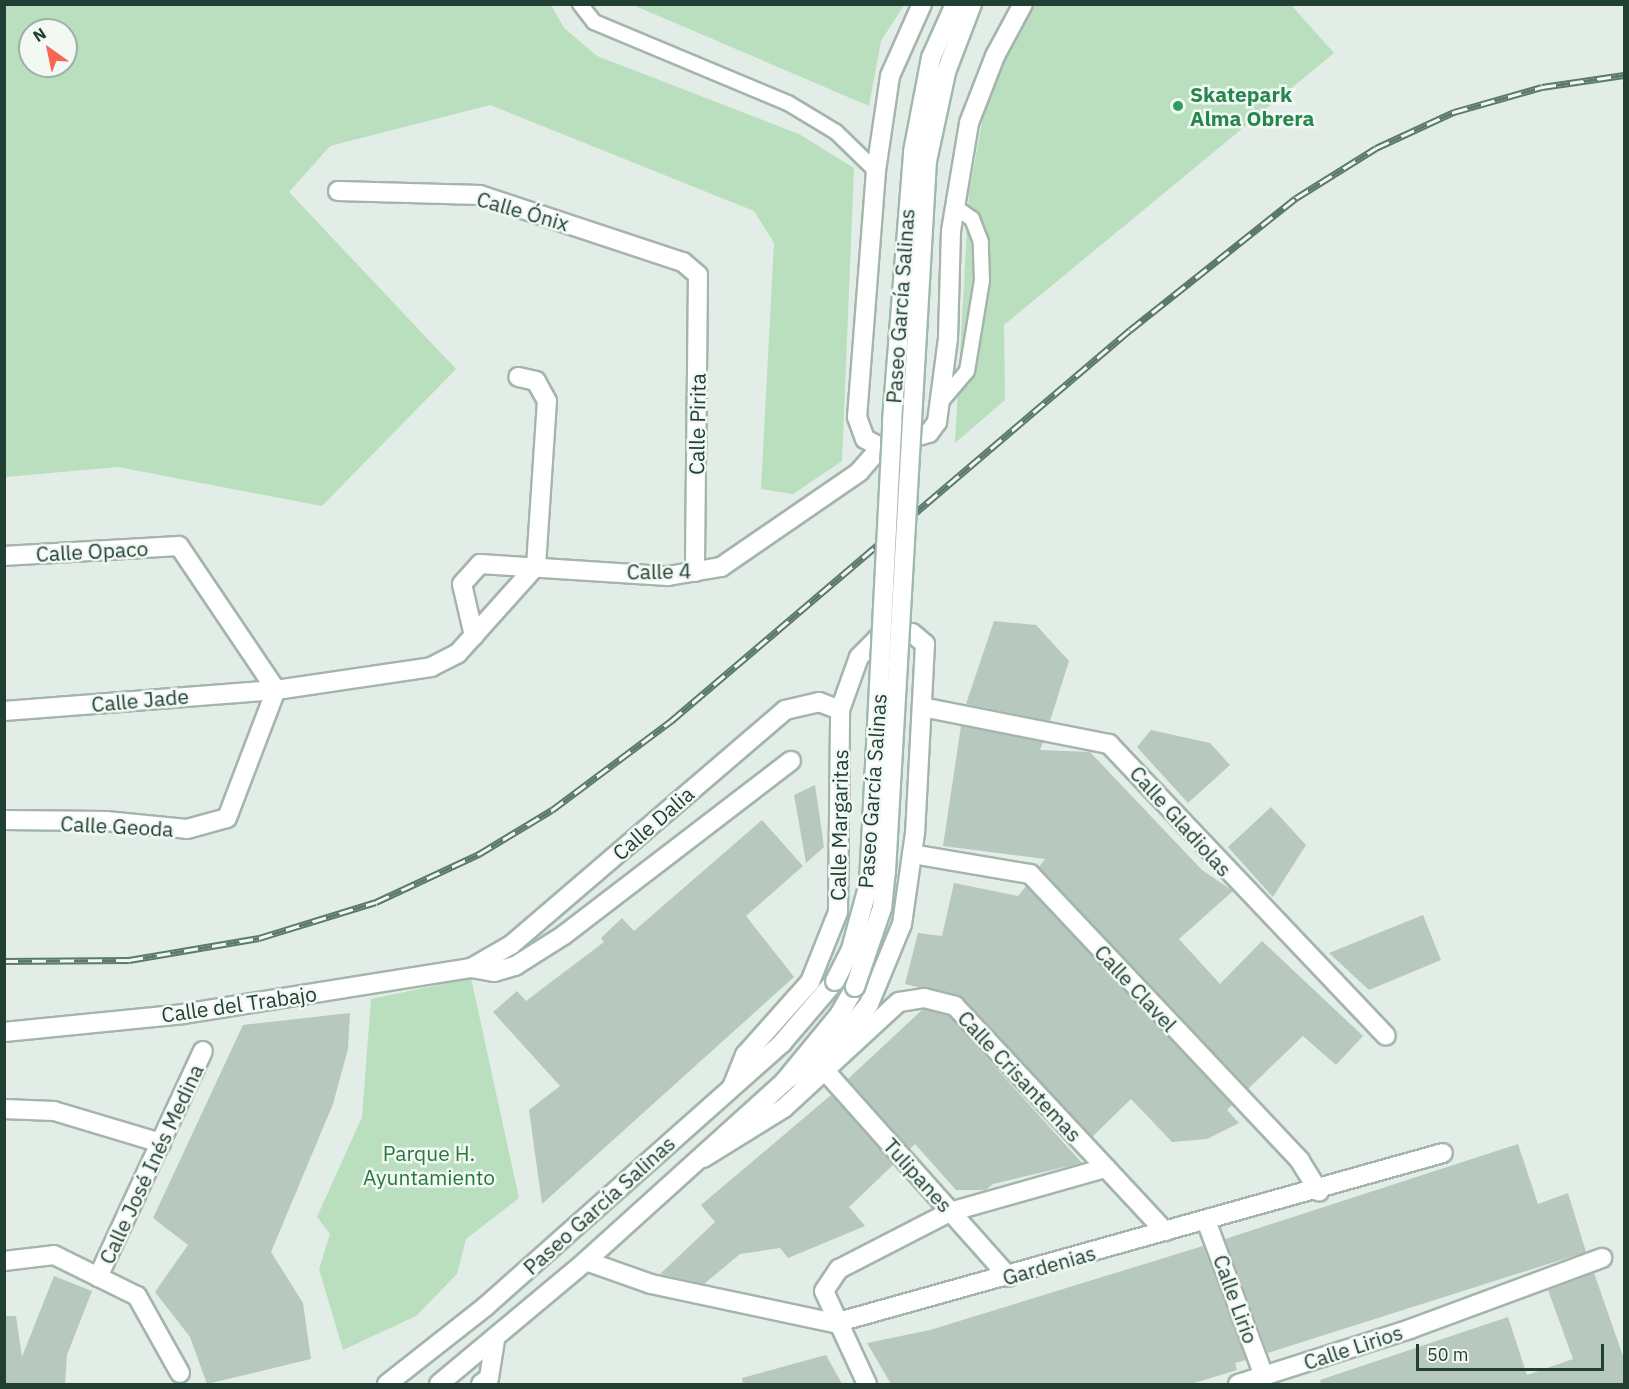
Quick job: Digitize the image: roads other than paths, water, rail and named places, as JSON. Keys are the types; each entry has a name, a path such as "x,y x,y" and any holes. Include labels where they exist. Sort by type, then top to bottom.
{"street":[{"path":"922,4 890,76 876,171 856,417 866,439 881,447 929,433 939,404 954,206 969,123 995,56 1023,4"},
{"name":"Paseo García Salinas","path":"389,1383 486,1306 802,1024 835,981 851,949 869,883 892,421 913,152 931,58 955,4"},
{"name":"Paseo García Salinas","path":"439,1384 495,1341 783,1082 839,1015 855,987 882,908 886,871 927,161 945,72 972,4"},
{"name":"Calle Ónix","path":"338,191 480,195 683,262 698,275"},
{"name":"Calle Pirita","path":"695,572 698,275"},
{"path":"518,377 536,381 547,401 537,566"},
{"name":"Calle 4","path":"474,636 462,584 469,571 480,564 668,576 695,572 749,552 859,472 881,447"},
{"name":"Calle Opaco","path":"4,556 179,546 276,690"},
{"name":"Calle Jade","path":"4,711 276,690 431,667 474,636 537,566"},
{"path":"783,1082 827,1056 869,1004 902,924 912,855 925,644 912,633 878,638 867,647 840,710"},
{"name":"Calle Geoda","path":"4,820 106,821 187,830 227,818 276,690"},
{"name":"Calle Dalia","path":"471,968 511,945 785,710 819,702 840,710"},
{"name":"Calle Gladiolas","path":"922,707 1109,744 1386,1036"},
{"name":"Calle Margaritas","path":"732,1087 745,1054 810,982 838,912 840,710"},
{"path":"471,968 494,972 515,966 564,935 790,761"},
{"name":"Calle Clavel","path":"912,855 1030,874 1300,1161 1319,1192"},
{"name":"Calle del Trabajo","path":"4,1032 183,1014 471,968"},
{"name":"Calle Crisantemas","path":"696,1162 747,1134 827,1073 899,1002 924,998 955,1006 1165,1230"},
{"name":"Calle José Inés Medina","path":"98,1277 203,1051"},
{"name":"Tulipanes","path":"827,1073 1009,1277"},
{"path":"4,1109 54,1111 161,1143"},
{"name":"Gardenias","path":"586,1261 651,1284 835,1323 1009,1277 1165,1230 1207,1223 1319,1192 1443,1153"},
{"path":"867,1384 835,1323 824,1291 839,1269 950,1212 1106,1168"},
{"name":"Calle Lirio","path":"1207,1223 1264,1376"},
{"path":"4,1261 54,1255 137,1296 180,1373"},
{"name":"Calle Lirios","path":"1238,1384 1410,1329 1602,1258"},
{"path":"481,1384 489,1378 495,1341"}],"lane":[{"path":"580,4 594,22 788,103 836,132 876,171"},
{"path":"939,404 967,371 982,280 981,242 972,219 954,206"}],"railway":[{"path":"4,961 129,960 259,938 376,902 479,854 552,810 671,721 1130,330 1296,198 1376,148 1454,112 1542,87 1624,75"}],"place":[{"name":"Skatepark Alma Obrera","path":"1178,106"}],"park label":[{"name":"Parque H. Ayuntamiento","path":"429,1165"}]}
